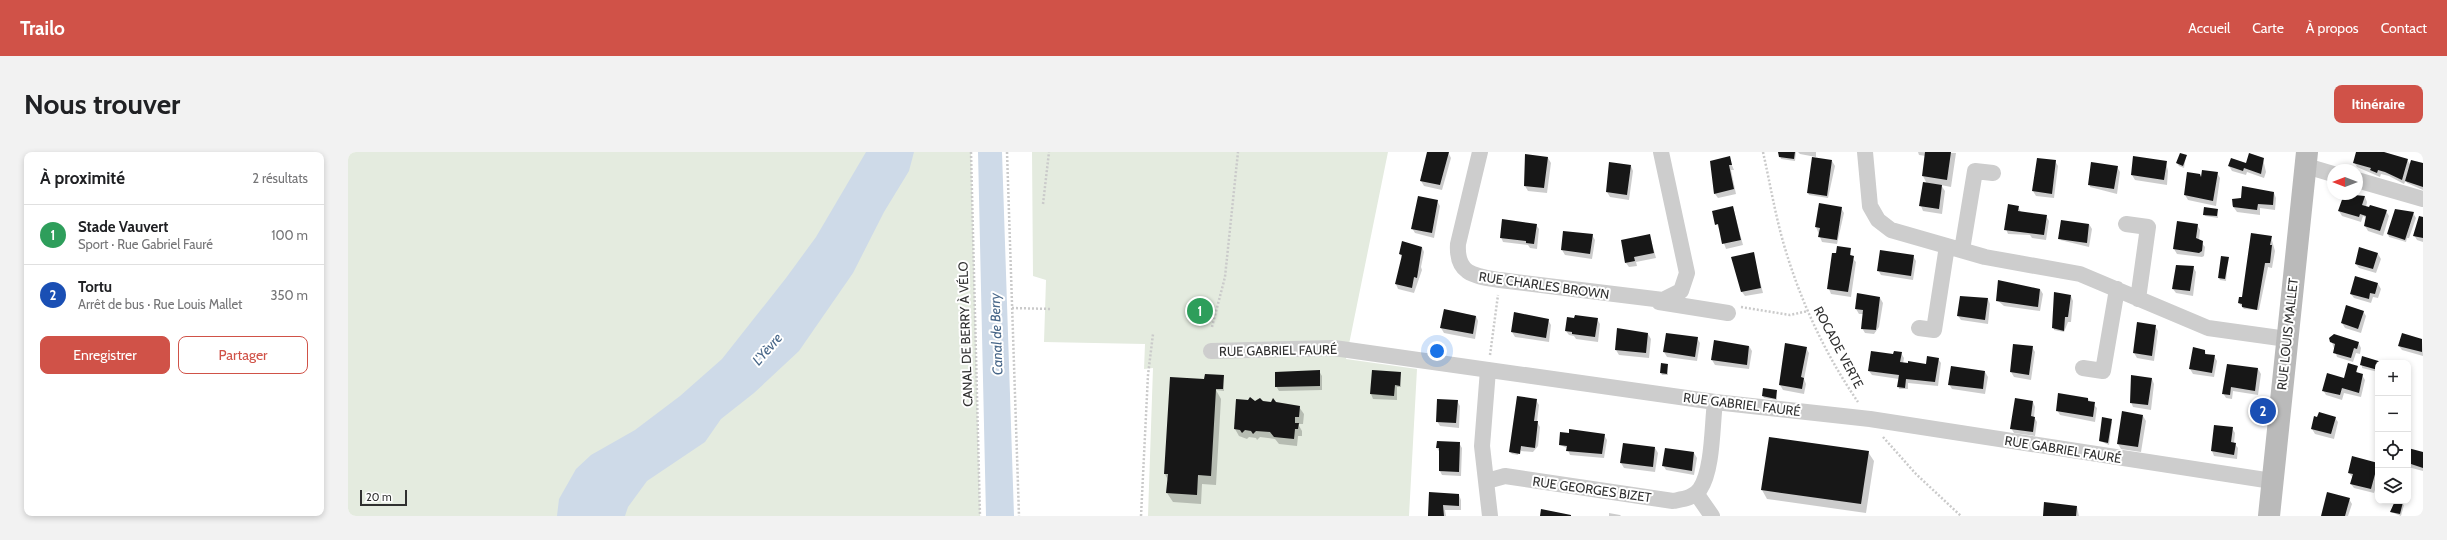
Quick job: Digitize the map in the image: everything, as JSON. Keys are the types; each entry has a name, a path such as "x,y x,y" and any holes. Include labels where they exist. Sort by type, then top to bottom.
{"main road":[{"name":"RUE LOUIS MALLET","path":"2269,516 2306,159"}],"street":[{"name":"RUE CHARLES BROWN","path":"1480,152 1458,244 1457,257 1463,269 1476,276 1500,280 1650,300 1728,313"},
{"name":"RUE CHARLES BROWN","path":"1650,300 1663,300 1681,291 1686,273 1661,152"},
{"path":"1865,152 1869,203 1878,220 1894,231 1997,260 2080,274 2208,328 2287,339"},
{"path":"2306,159 2327,171"},
{"path":"1919,328 1934,330 1975,171 1993,173"},
{"path":"2363,182 2423,199"},
{"path":"2126,224 2148,227 2138,299"},
{"path":"2083,368 2104,371 2117,289"},
{"name":"RUE GABRIEL FAURÉ","path":"1211,351 1334,348 1715,402 1870,418 2272,481"},
{"path":"1488,370 1482,446 1490,516"},
{"path":"1712,516 1696,493 1707,476 1715,402"},
{"name":"RUE GEORGES BIZET","path":"1487,481 1505,476 1673,501 1688,499 1696,493"}],"path":[{"name":"CANAL DE BERRY À VÉLO","path":"971,152 980,516"},
{"path":"1007,152 1019,516"},
{"path":"1043,204 1048,152"},
{"path":"1212,327 1225,277 1238,152"},
{"name":"ROCADE VERTE","path":"1763,152 1784,245 1808,311 1843,380 1888,445 1960,516"},
{"path":"1488,370 1500,280"},
{"path":"1728,313 1738,306 1790,315 1808,311"},
{"path":"1012,308 1051,309"},
{"path":"1141,516 1148,374 1153,334"}],"shaded area":[{"path":"348,152 971,152 980,516 348,516"},
{"path":"1032,152 1388,152 1346,359 1417,369 1409,516 1148,516 1153,368 1144,369 1145,344 1044,342 1046,280 1033,276"}],"water":[{"name":"L'Yèvre","path":"866,152 914,152 909,171 884,212 853,273 799,351 754,393 721,419 705,442 647,481 628,507 625,516 557,516 559,499 576,469 591,455 635,430 680,396 722,359 786,278 816,237"},
{"name":"Canal de Berry","path":"978,152 1002,152 1014,516 986,516"}],"building":[{"path":"1427,152 1449,152 1440,185 1420,181"},
{"path":"1778,152 1795,152 1794,159 1779,157"},
{"path":"1925,152 1951,152 1947,180 1922,176"},
{"path":"2356,152 2384,152 2408,159 2402,180 2378,170 2377,173 2370,170 2371,168 2363,166 2363,164 2353,163"},
{"path":"2180,153 2187,155 2183,166 2176,163"},
{"path":"2249,153 2264,158 2261,174 2244,168 2243,171 2228,166 2231,158 2246,163"},
{"path":"1525,154 1548,157 1544,188 1524,186"},
{"path":"1730,156 1732,165 1729,165 1734,189 1714,194 1710,161"},
{"path":"2133,156 2167,161 2164,180 2131,175"},
{"path":"1812,157 1832,160 1827,196 1807,193"},
{"path":"2037,158 2056,160 2052,194 2032,191"},
{"path":"2411,160 2423,163 2423,187 2405,181"},
{"path":"1609,162 1631,165 1627,195 1606,192"},
{"path":"2091,162 2118,166 2114,189 2088,185"},
{"path":"2202,170 2218,172 2213,201 2184,195 2187,172 2200,174 2201,177"},
{"path":"1923,182 1942,185 1939,209 1919,206"},
{"path":"2242,186 2274,192 2273,205 2258,204 2257,210 2233,207 2232,199 2241,198"},
{"path":"1418,196 1438,200 1432,233 1411,229"},
{"path":"2363,196 2365,196 2362,205 2369,207 2370,205 2387,210 2380,231 2364,226 2366,216 2360,214 2359,217 2338,211 2342,200 2363,200"},
{"path":"1819,203 1842,207 1837,240 1818,237 1820,228 1815,227"},
{"path":"2008,204 2019,206 2018,211 2047,215 2044,235 2004,230"},
{"path":"1733,206 1741,240 1722,244 1718,224 1715,225 1712,211"},
{"path":"2204,207 2218,209 2217,216 2203,215"},
{"path":"2395,209 2414,212 2405,240 2387,234"},
{"path":"2419,216 2423,217 2423,238 2413,236"},
{"path":"1502,219 1537,224 1534,244 1526,243 1526,241 1500,238"},
{"path":"2061,220 2089,224 2087,243 2058,239"},
{"path":"2177,221 2198,224 2196,238 2203,241 2202,251 2199,253 2173,249"},
{"path":"1563,231 1593,234 1590,254 1561,250"},
{"path":"2251,233 2272,236 2270,245 2272,245 2270,263 2265,263 2257,310 2242,307 2242,304 2238,303 2239,297 2242,297"},
{"path":"1650,234 1654,253 1634,257 1635,261 1625,263 1621,240"},
{"path":"1402,241 1422,247 1417,278 1414,277 1412,288 1395,284 1402,255 1399,254"},
{"path":"1837,246 1851,248 1850,255 1854,256 1848,292 1827,289 1832,253 1836,253"},
{"path":"2359,247 2378,253 2373,269 2355,264"},
{"path":"1880,250 1914,255 1911,276 1877,271"},
{"path":"1754,252 1761,288 1741,292 1731,257"},
{"path":"2221,256 2229,257 2225,279 2218,278"},
{"path":"2176,265 2194,266 2190,291 2172,289"},
{"path":"2355,276 2378,283 2375,294 2370,293 2369,299 2350,294"},
{"path":"1998,280 2040,289 2038,307 1996,301"},
{"path":"2054,292 2071,295 2068,317 2065,317 2064,331 2052,328"},
{"path":"1857,293 1880,297 1876,330 1861,329 1863,310 1855,309"},
{"path":"1960,296 1988,298 1985,320 1957,316"},
{"path":"2346,305 2364,311 2358,329 2341,323"},
{"path":"1444,309 1476,316 1473,334 1440,328"},
{"path":"1514,312 1549,319 1546,338 1511,332"},
{"path":"1575,315 1598,318 1595,337 1572,334 1572,332 1565,331 1567,317 1574,318"},
{"path":"2137,322 2156,325 2152,356 2133,353"},
{"path":"1617,328 1648,333 1646,353 1615,350"},
{"path":"1666,333 1698,337 1695,357 1663,352"},
{"path":"2402,333 2422,339 2422,352 2398,346"},
{"path":"2334,334 2359,342 2357,349 2354,348 2351,358 2333,353 2335,344 2330,342 2329,338"},
{"path":"1714,340 1749,346 1747,365 1711,360"},
{"path":"1785,343 1807,347 1801,377 1804,378 1802,389 1779,385"},
{"path":"2013,344 2033,346 2029,375 2010,372"},
{"path":"2193,347 2205,350 2205,354 2215,355 2212,373 2189,369"},
{"path":"1871,351 1893,354 1894,351 1902,352 1900,362 1908,363 1908,361 1926,364 1927,356 1939,358 1935,382 1906,379 1905,388 1897,387 1899,375 1868,371"},
{"path":"2362,356 2375,360 2375,369 2360,365"},
{"path":"1661,363 1668,364 1667,374 1660,373"},
{"path":"2348,363 2358,366 2356,372 2363,374 2359,393 2342,388 2340,395 2322,391 2327,373 2344,378"},
{"path":"2227,364 2258,368 2255,391 2231,387 2230,395 2222,394"},
{"path":"1951,366 1985,371 1983,389 1948,385"},
{"path":"1320,370 1320,386 1275,387 1275,372"},
{"path":"1372,370 1401,372 1400,386 1395,385 1394,396 1370,394"},
{"path":"1205,374 1224,375 1223,389 1216,389 1211,476 1198,475 1197,495 1166,493 1168,474 1164,474 1170,377 1204,379"},
{"path":"2131,375 2152,378 2148,405 2130,403"},
{"path":"1763,388 1777,390 1776,399 1762,396"},
{"path":"2058,393 2088,398 2088,401 2095,402 2093,417 2056,411"},
{"path":"1517,396 1537,399 1534,421 1538,421 1535,448 1521,446 1520,454 1509,452"},
{"path":"1250,397 1255,401 1260,398 1263,401 1271,402 1273,398 1276,402 1300,406 1299,417 1295,417 1295,423 1299,423 1298,429 1295,429 1294,439 1274,437 1270,432 1256,431 1253,434 1251,431 1245,430 1242,433 1240,430 1234,429 1236,399 1248,400"},
{"path":"2015,398 2033,401 2031,416 2035,417 2033,432 2010,429"},
{"path":"1437,399 1458,400 1456,423 1436,422"},
{"path":"2122,411 2143,415 2138,447 2117,444"},
{"path":"2319,412 2336,417 2331,434 2311,429 2314,416 2317,417"},
{"path":"2102,417 2112,419 2108,443 2099,441"},
{"path":"2214,425 2233,427 2231,442 2236,443 2234,455 2211,451"},
{"path":"1569,429 1605,434 1602,454 1566,451 1567,446 1559,445 1560,432 1569,433"},
{"path":"1769,437 1869,451 1861,504 1761,490"},
{"path":"1437,441 1460,442 1459,472 1439,471 1439,448 1436,448"},
{"path":"1623,443 1655,447 1653,467 1620,463"},
{"path":"1665,448 1694,452 1692,471 1662,466"},
{"path":"2411,449 2423,452 2423,468 2411,464"},
{"path":"2352,456 2375,462 2375,474 2371,489 2350,484 2353,474 2348,473"},
{"path":"1429,492 1459,494 1459,506 1443,505 1444,516 1428,516"},
{"path":"2327,492 2350,498 2345,516 2321,516"},
{"path":"2044,502 2077,506 2076,516 2043,516"},
{"path":"2394,504 2402,504 2400,514 2390,512"},
{"path":"1541,509 1571,515 1571,516 1540,516"}],"place":[{"name":"Stade Vauvert","path":"1200,311"},
{"name":"Tortu","path":"2263,411"}]}
